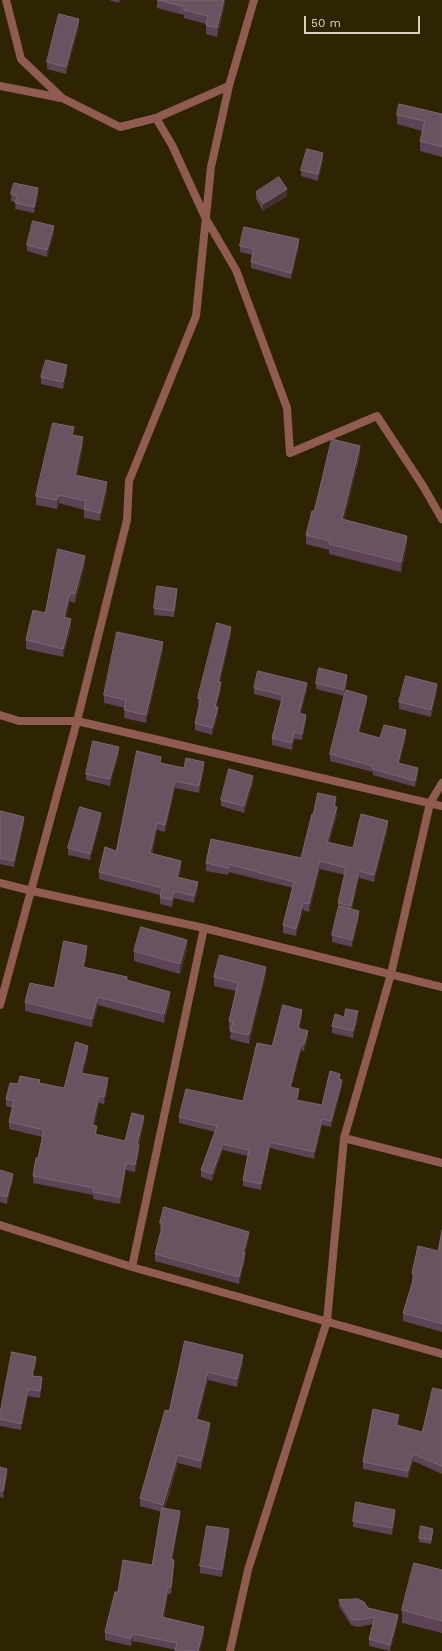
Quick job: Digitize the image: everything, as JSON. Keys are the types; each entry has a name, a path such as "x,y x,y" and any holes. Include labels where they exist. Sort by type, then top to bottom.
{"street":[{"path":"6,0 21,59 62,98"},
{"path":"0,1005 77,721 126,520 129,481 196,316 211,167 229,86 254,0"},
{"path":"0,86 62,98 120,127 156,118 229,86"},
{"path":"156,118 172,145 206,219 236,270 287,408 290,453 377,416 442,519"},
{"path":"0,715 19,721 77,721 442,806"},
{"path":"230,1651 248,1570 327,1321 344,1138 391,974 430,803 442,783"},
{"path":"0,882 32,891 204,928 442,987"},
{"path":"132,1267 204,928"},
{"path":"344,1138 442,1164"},
{"path":"0,1225 132,1267 442,1354"}],"building":[{"path":"158,0 224,0 217,28 206,25 208,16 184,10 184,7"},
{"path":"59,14 79,19 66,67 47,62"},
{"path":"399,104 442,114 442,147 420,141 425,121 397,115"},
{"path":"307,149 323,153 318,174 301,170"},
{"path":"279,177 287,189 263,204 256,192"},
{"path":"14,183 38,188 34,207 15,203 17,196 11,194"},
{"path":"33,221 54,226 47,250 27,245"},
{"path":"244,227 299,239 291,273 251,262 254,249 240,246"},
{"path":"46,360 67,365 63,382 41,377"},
{"path":"53,423 74,427 72,435 83,437 75,475 107,482 100,513 84,509 86,501 59,495 57,500 36,496"},
{"path":"332,439 360,446 342,519 407,536 401,562 329,544 330,541 306,535 312,511 314,511"},
{"path":"58,549 85,556 75,594 70,593 64,617 71,619 63,649 26,640 33,610 45,613"},
{"path":"157,586 177,589 174,611 154,608"},
{"path":"217,623 231,627 218,682 221,682 215,707 218,707 212,728 195,723 201,699 198,698"},
{"path":"117,632 163,642 146,715 124,710 126,700 104,695"},
{"path":"319,668 347,675 344,690 316,683"},
{"path":"258,671 307,683 299,713 306,715 302,734 294,732 292,743 272,738 283,695 254,688"},
{"path":"406,676 437,684 431,710 399,702"},
{"path":"346,690 367,696 358,732 380,738 384,725 406,730 398,763 418,768 415,781 373,769 373,766 330,754"},
{"path":"93,741 119,747 110,779 86,774"},
{"path":"137,751 161,757 160,763 184,768 186,758 204,762 199,786 175,781 165,825 157,823 150,853 181,861 177,877 198,882 194,896 174,891 172,900 160,897 162,888 99,872 105,847 116,851"},
{"path":"229,769 253,776 244,806 221,800"},
{"path":"318,793 336,797 334,807 337,807 327,842 353,848 361,814 388,821 374,875 359,871 351,906 338,903 346,868 320,861 309,904 303,903 296,929 283,925 294,882 229,864 228,868 206,863 211,839 301,858"},
{"path":"80,807 101,813 90,854 68,848"},
{"path":"1,811 24,817 14,861 0,858"},
{"path":"339,906 359,911 352,940 332,935"},
{"path":"141,927 187,940 180,964 134,951"},
{"path":"64,941 87,946 83,967 127,977 127,980 170,992 164,1014 98,997 92,1019 25,1002 30,983 54,988"},
{"path":"220,955 266,967 249,1035 230,1031 233,1022 229,1021 238,983 214,977"},
{"path":"283,1005 302,1010 298,1028 308,1031 304,1044 301,1044 290,1087 299,1089 296,1100 322,1105 330,1071 340,1074 339,1079 342,1080 331,1121 322,1119 314,1152 270,1142 261,1184 243,1180 249,1150 223,1144 212,1174 201,1170 217,1126 179,1117 186,1089 243,1101 257,1043 272,1046"},
{"path":"346,1009 358,1011 353,1031 332,1026 335,1014 344,1017"},
{"path":"76,1042 88,1046 81,1073 108,1078 104,1097 99,1096 92,1125 97,1126 95,1134 125,1141 132,1113 144,1116 137,1144 139,1145 135,1165 126,1163 120,1197 93,1192 94,1188 33,1176 36,1158 38,1158 44,1130 9,1122 14,1101 6,1099 10,1083 18,1084 20,1076 40,1080 39,1083 64,1088"},
{"path":"0,1170 13,1174 7,1197 0,1195"},
{"path":"164,1207 249,1232 243,1253 245,1253 239,1277 155,1254 163,1223 160,1223"},
{"path":"442,1230 442,1324 403,1313 415,1274 412,1273 418,1246 438,1251"},
{"path":"185,1341 243,1355 237,1379 208,1372 196,1419 210,1423 201,1461 178,1455 163,1505 140,1498 165,1410 169,1411"},
{"path":"12,1352 36,1357 32,1376 42,1377 40,1391 28,1389 21,1424 0,1419"},
{"path":"433,1388 442,1390 442,1466 413,1454 408,1471 363,1462 373,1409 399,1415 396,1425 422,1432"},
{"path":"0,1467 7,1469 3,1491 0,1491"},
{"path":"356,1502 395,1510 392,1528 353,1521"},
{"path":"162,1508 180,1511 171,1559 174,1560 171,1587 168,1587 162,1617 204,1627 198,1651 175,1651 177,1643 133,1634 131,1639 105,1632 115,1592 118,1592 123,1560 152,1565"},
{"path":"207,1526 229,1529 222,1570 200,1566"},
{"path":"421,1526 433,1529 431,1540 419,1538"},
{"path":"414,1563 442,1570 442,1621 402,1610"},
{"path":"358,1599 364,1602 368,1608 398,1615 390,1645 369,1639 375,1617 358,1620 351,1619 339,1600"}]}
